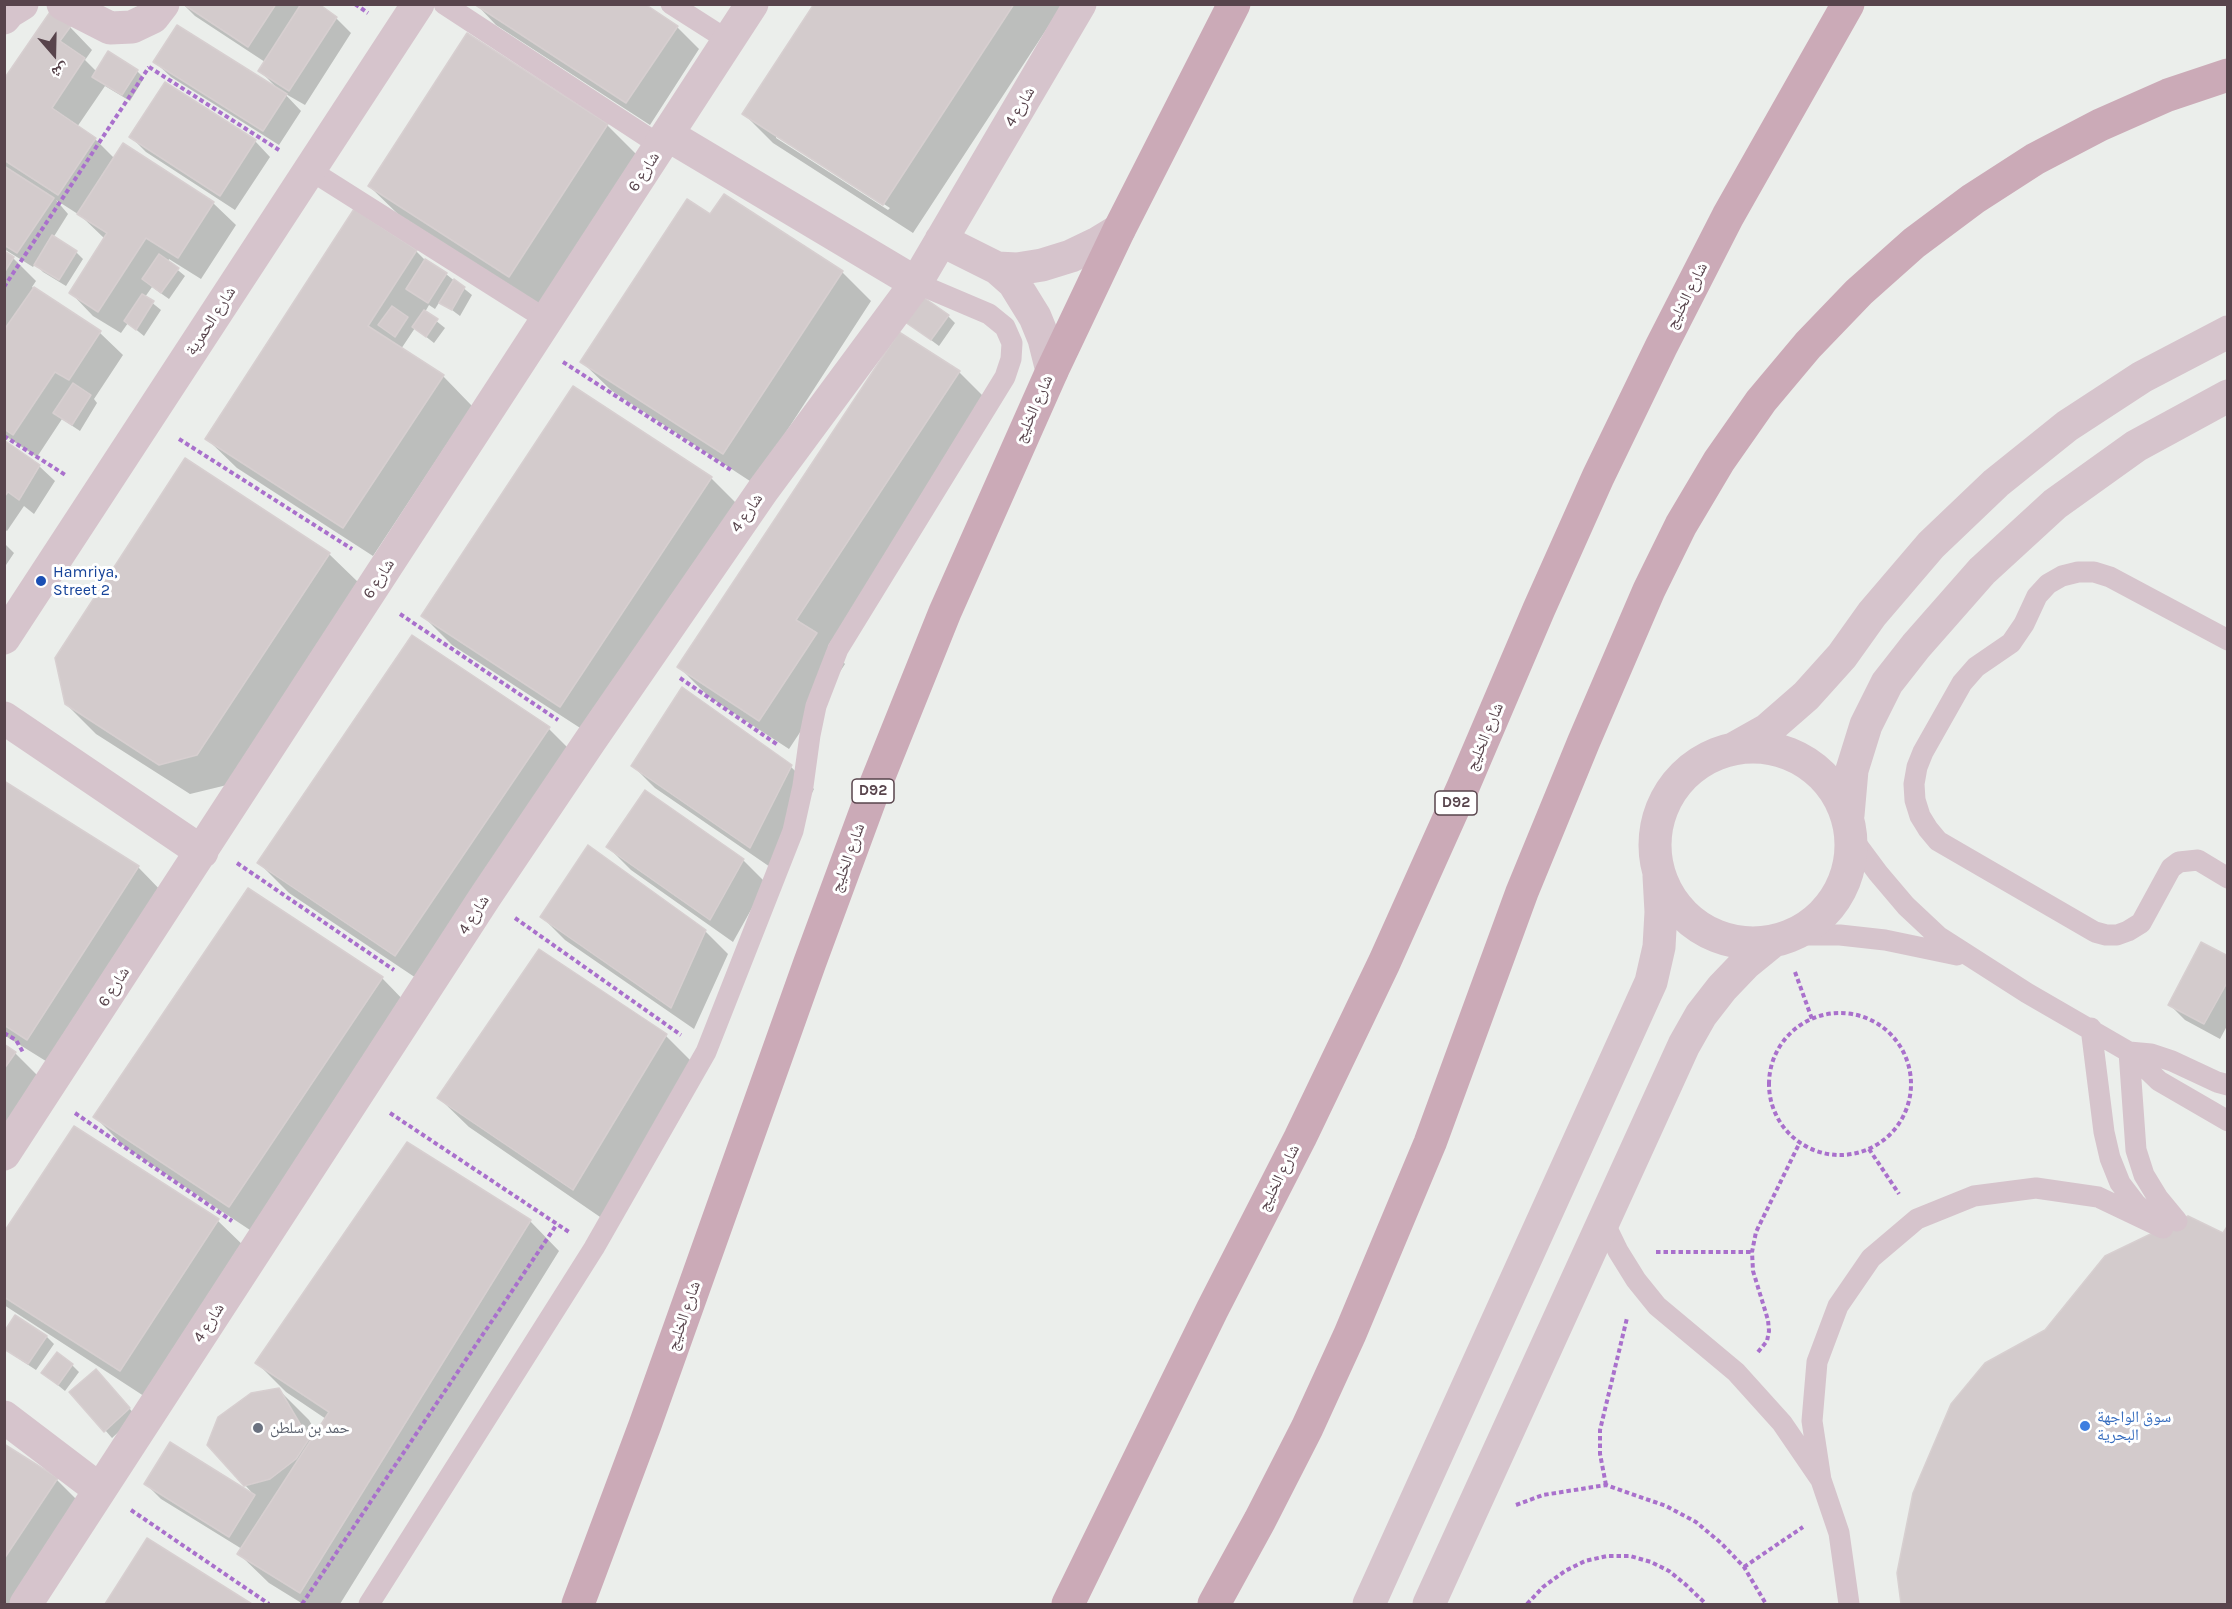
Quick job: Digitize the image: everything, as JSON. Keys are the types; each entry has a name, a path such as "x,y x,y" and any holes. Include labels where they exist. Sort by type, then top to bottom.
{"main road":[{"name":"شارع الخليج","path":"578,1605 875,786 945,612 1052,371 1119,230 1234,4"},
{"name":"شارع الخليج","path":"1068,1605 1212,1310 1300,1138 1384,963 1589,498 1656,357 1733,206 1848,4"},
{"path":"1214,1605 1307,1428 1350,1334 1430,1143 1522,892 1584,741 1649,590 1681,525 1719,461 1761,401 1808,345 1859,292 1914,243 1973,199 2035,159 2100,125 2168,95 2228,75"}],"street":[{"path":"4,18 22,4"},
{"path":"63,4 110,28 132,27 153,17 163,4"},
{"name":"شارع الحمرية","path":"4,638 418,4"},
{"name":"شارع 6","path":"4,1154 752,4"},
{"name":"شارع 4","path":"26,1605 424,991 647,656 763,490 916,283 1080,4"},
{"path":"664,140 916,283"},
{"path":"997,268 1017,270 1062,259 1096,244 1119,230"},
{"path":"941,240 997,268 1014,283 1035,317 1044,339 1052,371"},
{"path":"1370,1605 1651,982 1659,947 1661,912 1659,876 1654,852 1656,828 1662,805 1675,785 1692,768 1712,756 1735,748 1767,730 1806,696 1842,656 1872,614 1931,545 1996,483 2067,426 2133,383 2228,332"},
{"path":"1429,1605 1603,1220 1684,1045 1701,1015 1745,964 1783,939 1815,922 1831,905 1844,885 1851,862 1852,770 1866,725 1887,683 1916,646 1982,572 2055,504 2136,446 2228,396"},
{"path":"4,718 201,852"},
{"path":"1735,748 1758,747 1782,751 1804,760 1823,775 1838,793 1850,827"},
{"path":"1659,876 1668,897 1683,915 1702,930 1724,940 1747,944 1783,939"},
{"path":"4,1417 100,1490"}],"lane":[{"path":"444,4 664,140"},
{"path":"671,4 729,41"},
{"path":"310,170 540,331"},
{"path":"369,1605 594,1248 706,1052 793,831 816,706 838,649 1005,377 1011,359 1012,342 1005,327 989,314 916,283"},
{"path":"2228,640 2110,577 2094,572 2078,572 2062,576 2037,596 2024,624 2011,643 1976,667 1962,684 1923,752 1914,784 1915,800 1920,816 1938,841 2095,932 2117,935 2128,932 2141,923 2171,868 2179,861 2198,860 2228,878"},
{"path":"1850,827 1878,873 1906,906 1938,936 2027,993 2129,1052 2159,1081 2228,1121"},
{"path":"1783,939 1840,934 1885,940 1975,960"},
{"path":"2091,1028 2104,1132 2110,1158 2120,1183 2136,1204 2170,1225"},
{"path":"2129,1052 2151,1054 2228,1085"},
{"path":"2129,1052 2136,1150 2144,1175 2158,1198 2170,1225"},
{"path":"1849,1605 1839,1533 1821,1480 1812,1421 1817,1362 1838,1306 1871,1258 1917,1219 1974,1196 2036,1188 2098,1197 2170,1225"},
{"path":"1603,1220 1636,1280 1657,1306 1736,1372 1782,1423 1821,1480"}],"path":[{"path":"132,27 149,67 310,170"},
{"path":"4,287 149,67"},
{"path":"540,331 763,490"},
{"path":"148,419 377,582 590,741"},
{"path":"4,436 98,496"},
{"path":"647,656 806,764"},
{"path":"201,852 237,863 424,991"},
{"path":"486,897 706,1052"},
{"path":"1783,939 1812,1019"},
{"path":"1832,1014 1852,1014 1871,1020 1888,1031 1901,1047 1909,1065 1912,1085 1908,1105 1900,1124 1886,1139 1869,1149 1849,1155 1828,1154 1809,1148 1792,1137 1779,1122 1771,1103 1769,1083 1773,1063 1781,1045 1794,1030 1812,1019 1832,1014"},
{"path":"4,1033 16,1040 45,1092 262,1242"},
{"path":"360,1093 594,1248"},
{"path":"1736,1372 1761,1349 1769,1330 1753,1271 1752,1252 1756,1232 1800,1142"},
{"path":"1869,1149 1917,1219"},
{"path":"302,1605 557,1224"},
{"path":"1618,1251 1752,1252"},
{"path":"1606,1485 1600,1454 1600,1430 1636,1280"},
{"path":"1512,1507 1543,1495 1606,1485 1666,1506 1696,1522 1721,1543 1744,1567 1766,1605"},
{"path":"100,1490 269,1605"},
{"path":"1744,1567 1831,1508"},
{"path":"1527,1605 1543,1587 1564,1571 1585,1561 1607,1556 1630,1557 1660,1566 1685,1584 1706,1605"}],"building":[{"path":"183,4 276,4 248,47"},
{"path":"301,4 319,4 337,17 289,91 258,71"},
{"path":"474,4 645,4 678,26 626,103"},
{"path":"814,4 1014,4 883,205 742,114"},
{"path":"50,12 71,26 60,41 85,58 52,108 96,138 58,195 4,160 4,79"},
{"path":"177,25 287,94 263,131 153,62"},
{"path":"467,33 608,124 509,277 368,186"},
{"path":"108,51 138,70 122,95 92,77"},
{"path":"165,82 256,140 220,196 129,137"},
{"path":"123,143 214,202 178,258 146,238 98,312 69,293 107,233 77,214"},
{"path":"4,166 54,198 17,253 4,245"},
{"path":"724,194 843,271 723,454 580,362 687,199 710,214"},
{"path":"354,209 417,250 368,326 444,375 343,528 205,439"},
{"path":"52,235 77,251 59,280 34,265"},
{"path":"4,251 14,257 4,273"},
{"path":"159,254 179,268 161,293 142,279"},
{"path":"425,259 447,273 428,303 406,289"},
{"path":"454,279 465,287 452,310 439,303"},
{"path":"34,287 101,331 69,380 55,372 13,435 4,429 4,330"},
{"path":"142,294 154,301 136,330 124,321"},
{"path":"923,297 949,315 931,340 905,322"},
{"path":"392,306 408,317 395,337 378,325"},
{"path":"424,310 438,319 426,337 412,327"},
{"path":"899,332 960,371 796,620 817,633 759,721 677,667"},
{"path":"73,383 91,395 72,425 53,413"},
{"path":"573,386 712,477 560,707 421,616"},
{"path":"4,440 40,465 19,500 8,492 4,497"},
{"path":"185,458 330,553 197,755 159,765 65,704 55,658"},
{"path":"412,635 550,727 395,956 257,863"},
{"path":"682,687 792,765 750,848 631,766"},
{"path":"4,781 139,866 27,1040 4,1025"},
{"path":"645,790 744,859 710,920 606,847"},
{"path":"588,845 706,930 671,1008 540,917"},
{"path":"248,888 383,977 229,1207 93,1117"},
{"path":"2201,942 2228,956 2228,981 2204,1024 2168,1005"},
{"path":"539,949 667,1034 573,1190 437,1098"},
{"path":"4,1044 16,1052 4,1069"},
{"path":"74,1126 219,1219 120,1371 4,1297 4,1232"},
{"path":"407,1142 531,1220 300,1593 237,1554 329,1412 255,1363"},
{"name":"سوق الواجهة البحرية","path":"2188,1216 2223,1233 2228,1225 2228,1604 1901,1604 1897,1573 1913,1493 1951,1404 1985,1363 2045,1330 2105,1256"},
{"path":"15,1315 47,1336 28,1364 4,1349 4,1332"},
{"path":"57,1352 73,1364 58,1385 41,1373"},
{"path":"96,1369 130,1408 104,1432 69,1392"},
{"name":"حمد بن سلطن","path":"279,1388 309,1439 296,1459 270,1479 244,1486 207,1445 218,1417 251,1393"},
{"path":"170,1442 255,1495 229,1537 144,1484"},
{"path":"4,1444 58,1478 4,1559"},
{"path":"147,1538 252,1604 105,1604"}],"place":[{"name":"Hamriya, Street 2","path":"41,581"},
{"name":"سوق الواجهة البحرية","path":"2085,1426"},
{"name":"حمد بن سلطن","path":"258,1428"}]}
